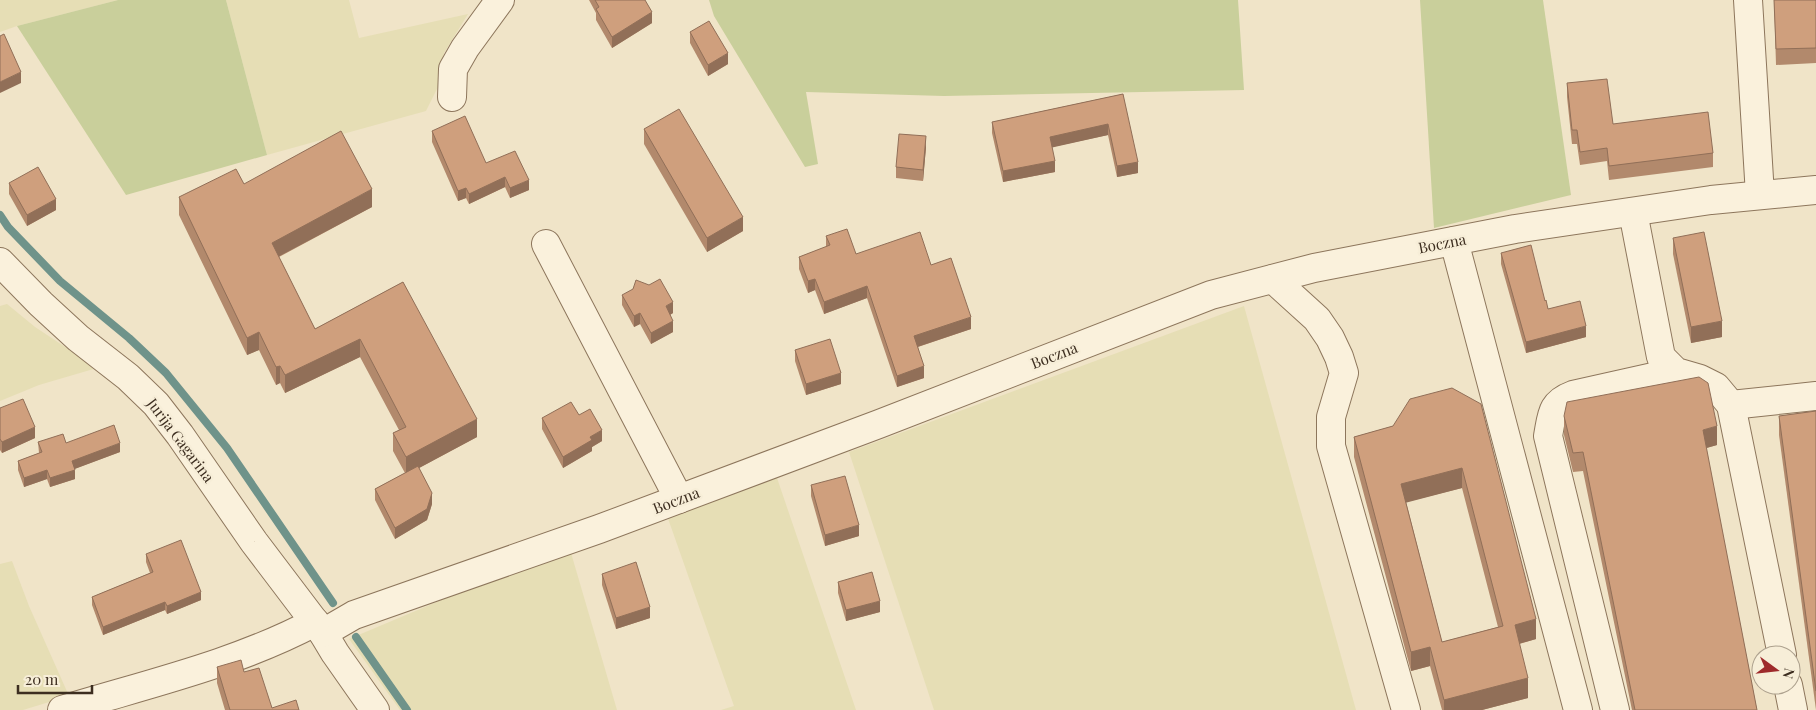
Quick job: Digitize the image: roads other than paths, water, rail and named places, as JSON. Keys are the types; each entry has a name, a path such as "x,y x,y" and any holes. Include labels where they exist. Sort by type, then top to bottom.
{"street":[{"path":"452,97 453,69 465,48 500,0"},
{"path":"1748,0 1760,195"},
{"name":"Boczna","path":"319,627 678,499 879,424 1211,295 1314,268 1515,229 1760,195 1816,190"},
{"path":"1633,212 1661,357 1676,372 1700,379 1716,387 1731,405 1780,645"},
{"path":"1454,241 1578,710"},
{"path":"546,244 678,499"},
{"name":"Jurija Gagarina","path":"0,262 47,310 78,338 128,377 156,404 180,435 254,542 319,627 375,710"},
{"path":"1273,279 1317,319 1330,338 1344,372 1331,417 1330,446 1406,710"},
{"path":"1615,710 1548,436 1553,412 1561,399 1676,372"},
{"path":"1731,405 1816,396"},
{"path":"62,710 224,661 281,639 319,627"},
{"path":"1790,695 1793,710"}],"waterway":[{"path":"0,215 8,227 60,281 129,338 166,373 227,448 333,603"},
{"path":"356,637 407,710"}]}
